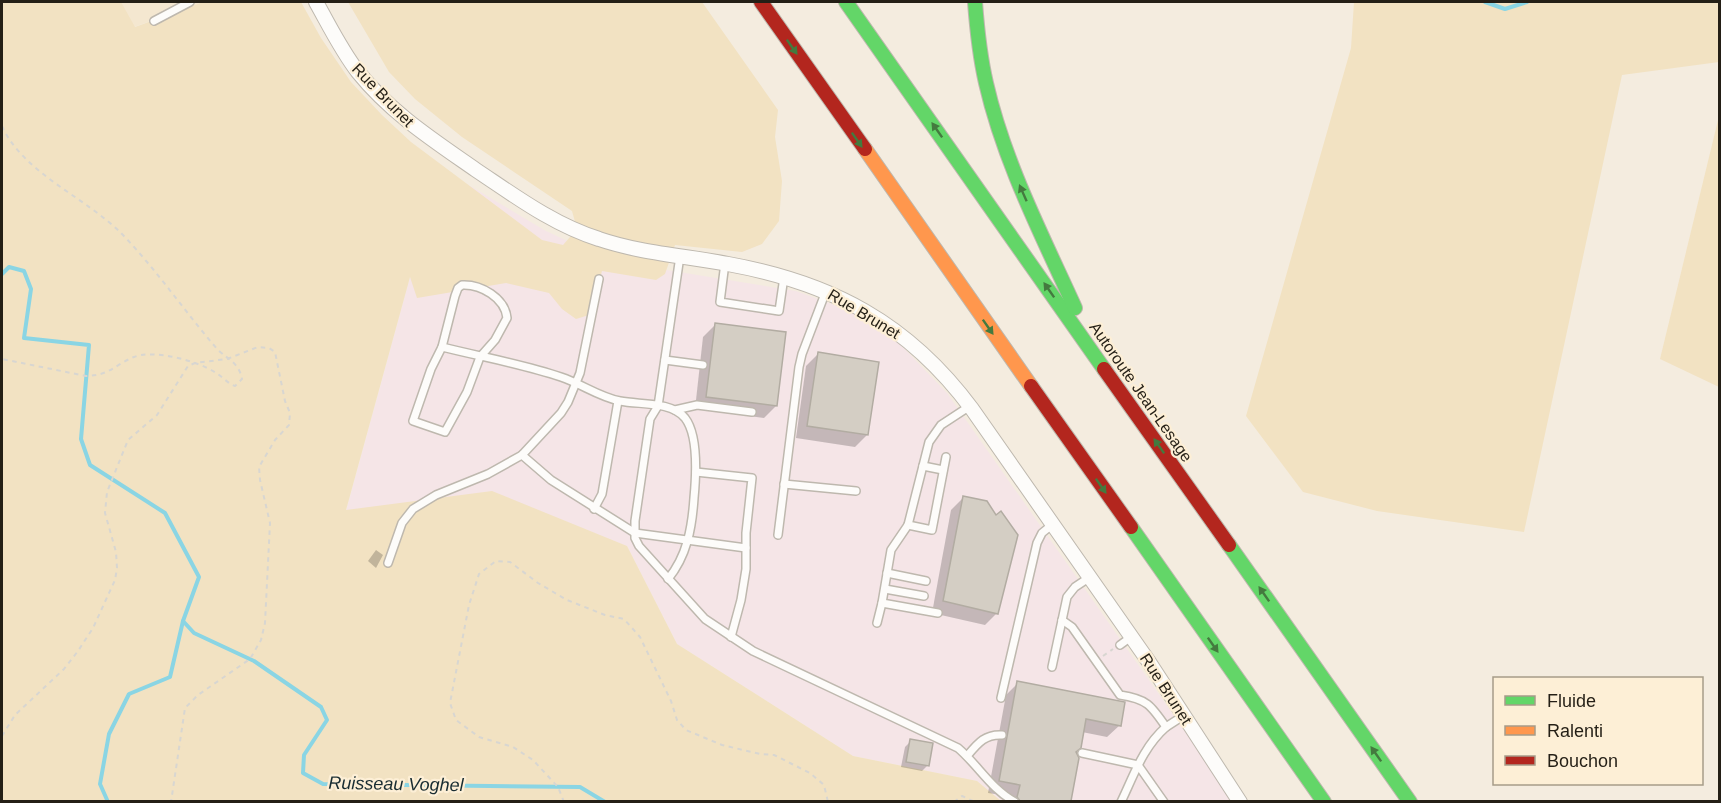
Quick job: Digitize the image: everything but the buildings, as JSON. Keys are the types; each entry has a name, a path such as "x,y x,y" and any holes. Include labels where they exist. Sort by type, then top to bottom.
{"highway":[{"path":"760,2 1323,801"},
{"name":"Autoroute Jean-Lesage","path":"846,2 1410,801"},
{"path":"975,2 978,53 998,131 1095,355"}],"street":[{"name":"Rue Brunet","path":"316,2 359,73 396,112 429,138 516,198 574,230 607,242 725,263 784,277 826,291 866,311 914,346 953,385 970,406 1090,576 1126,641 1183,716 1240,801"}],"lane":[{"path":"154,21 190,2"},
{"path":"680,256 658,406 650,419 635,521 635,533 639,546 705,619 730,637 753,651 945,741 967,756 999,792 1015,801"},
{"path":"725,263 720,302 779,311 784,277"},
{"path":"388,563 406,516 418,505 436,495 488,474 522,455 561,413 577,384 599,279"},
{"path":"462,285 477,286 501,302 506,310 507,318 495,340 480,357 467,392 445,432 413,421 430,369 442,347 458,288 462,285"},
{"path":"778,535 799,367 826,291"},
{"path":"442,347 563,377 618,401 675,410 697,405 752,412"},
{"path":"664,360 703,365"},
{"path":"594,509 602,494 618,401"},
{"path":"877,623 891,550 908,525 929,442 935,431 970,406"},
{"path":"668,579 678,565 688,541 694,506 696,472 696,460 686,419 675,410"},
{"path":"522,455 551,480 635,533 746,548"},
{"path":"908,525 932,530 946,457"},
{"path":"923,466 944,470"},
{"path":"696,472 752,478 746,569 741,600 730,637"},
{"path":"784,484 856,491"},
{"path":"1001,698 1037,543 1042,533 1053,524"},
{"path":"888,573 926,581"},
{"path":"1052,667 1070,591 1090,576"},
{"path":"885,589 924,596"},
{"path":"882,603 938,613"},
{"path":"1062,620 1072,627 1118,693 1148,702 1166,727"},
{"path":"1121,801 1149,744 1166,727 1183,716"},
{"path":"967,756 985,738 1002,735"},
{"path":"1082,753 1138,765 1164,801"}],"path":[{"path":"2,126 8,140 35,166 120,232 202,333 227,358 236,363 242,379 235,386 215,372 195,363 154,354 135,356 100,375 86,376 2,359"},
{"path":"2,736 15,715 71,660 93,628 115,580 116,552 105,513 107,492 128,440 157,415 188,366 227,358 258,347 269,348 275,352 285,401 290,413 288,425 275,440 259,467 270,523 265,624 261,640 250,659 198,695 185,708 171,801"},
{"path":"564,801 558,787 533,760 513,747 479,737 456,720 450,703 469,605 479,574 496,561 510,562 538,583 567,600 605,615 624,619 640,637 671,701 677,720 686,730 722,745 774,755 810,772 824,785 828,801"},
{"path":"954,801 962,796 975,801"}],"shaded area":[{"path":"2,2 121,2 135,27 203,2 301,2 321,38 351,82 411,142 542,240 563,245 577,229 572,211 462,137 415,99 389,72 348,2 702,2 778,110 775,137 782,181 779,221 762,244 742,252 675,245 665,274 656,280 602,271 589,315 576,319 562,309 549,293 506,283 417,298 410,277 346,510 492,491 627,546 677,644 853,756 977,781 1001,801 2,802"},
{"path":"119,2 203,2 134,27"},
{"path":"1354,2 1719,2 1719,62 1622,75 1524,532 1377,511 1303,492 1246,416 1351,48"},
{"path":"1719,116 1719,387 1660,359"},
{"path":"440,168 546,231 611,261 796,291 851,311 901,345 947,393 1234,801 1001,801 977,781 853,756 677,644 627,546 346,511"}],"waterway":[{"path":"1485,2 1505,9 1527,2"},
{"name":"Ruisseau Voghel","path":"2,274 9,267 24,271 31,289 24,338 89,345 81,439 90,465 165,513 199,577 183,621 194,633 254,661 321,707 327,720 304,755 303,773 323,784 580,787 605,802"},
{"path":"108,802 100,784 109,734 129,694 170,677 183,621"}],"traffic: fast":[{"path":"846,2 1104,369"},
{"path":"975,2 984,73 1003,141 1025,198 1075,308"},
{"path":"1131,527 1324,802"},
{"path":"1229,545 1410,802"}],"traffic: slow":[{"path":"865,149 1031,386"}],"traffic: jam":[{"path":"761,2 865,149"},
{"path":"1104,369 1229,545"},
{"path":"1031,386 1131,527"}]}
